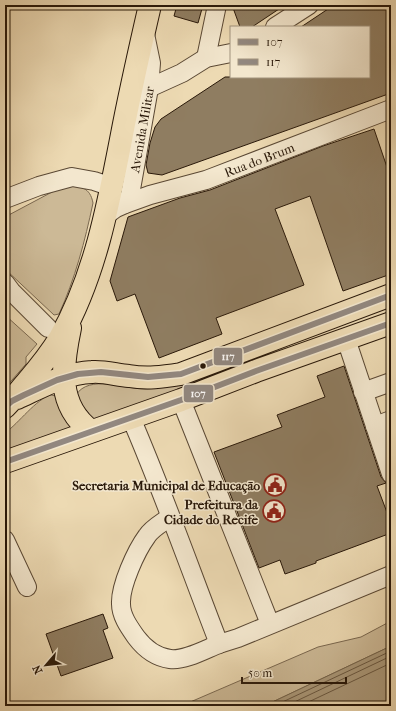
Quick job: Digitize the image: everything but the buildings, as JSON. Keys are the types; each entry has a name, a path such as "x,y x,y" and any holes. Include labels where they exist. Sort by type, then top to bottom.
{"main road":[{"name":"Avenida Militar","path":"8,404 38,369 59,339 74,309 92,261 105,216 119,195 131,87 150,5"},
{"path":"8,404 63,377 81,373 94,371 158,378 181,374 391,295"},
{"name":"Avenida Militar","path":"74,309 67,342 63,377 68,401 74,413 81,424 91,431"},
{"path":"5,462 181,400 288,359 348,343 391,323"}],"street":[{"path":"206,58 217,5"},
{"path":"277,26 308,5"},
{"name":"Avenida Militar","path":"119,195 130,196 150,88 150,63 144,31"},
{"path":"150,88 182,73 206,58 230,53"},
{"name":"Rua do Brum","path":"119,195 150,195 206,180 391,109"},
{"path":"5,199 39,186 72,176 94,181 119,195"},
{"path":"5,283 48,328"},
{"path":"348,343 363,392 383,423 389,464"},
{"path":"363,392 391,382"},
{"path":"181,400 270,624"},
{"path":"131,418 158,484 219,644"},
{"path":"170,518 159,525 147,536 124,583 121,604 124,616 130,629 143,647 157,656 171,659 182,658 391,575"},
{"path":"5,540 27,587"}],"path":[{"path":"127,5 127,10"}],"shaded area":[{"path":"67,184 81,187 87,191 92,198 93,203 75,274 59,314 54,315 5,269 5,217"},
{"path":"5,315 37,344 26,357 26,364 5,388"},
{"path":"268,350 270,357 95,420 90,419 76,395 89,385 98,384 145,389 156,388"},
{"path":"51,395 56,396 73,428 5,451 5,433 39,401"},
{"path":"391,621 391,646 264,706 181,706 318,647 361,637"}],"water":[{"path":"391,646 391,706 264,706"}],"transit line":[{"name":"117","path":"5,407 12,401 57,380 78,374 101,372 148,377 181,374 391,295"},
{"name":"107","path":"5,462 181,400 256,371 391,323"}],"place":[{"name":"Secretaria Municipal de Educação","path":"275,485"},
{"name":"Prefeitura da Cidade do Recife","path":"274,511"}]}
